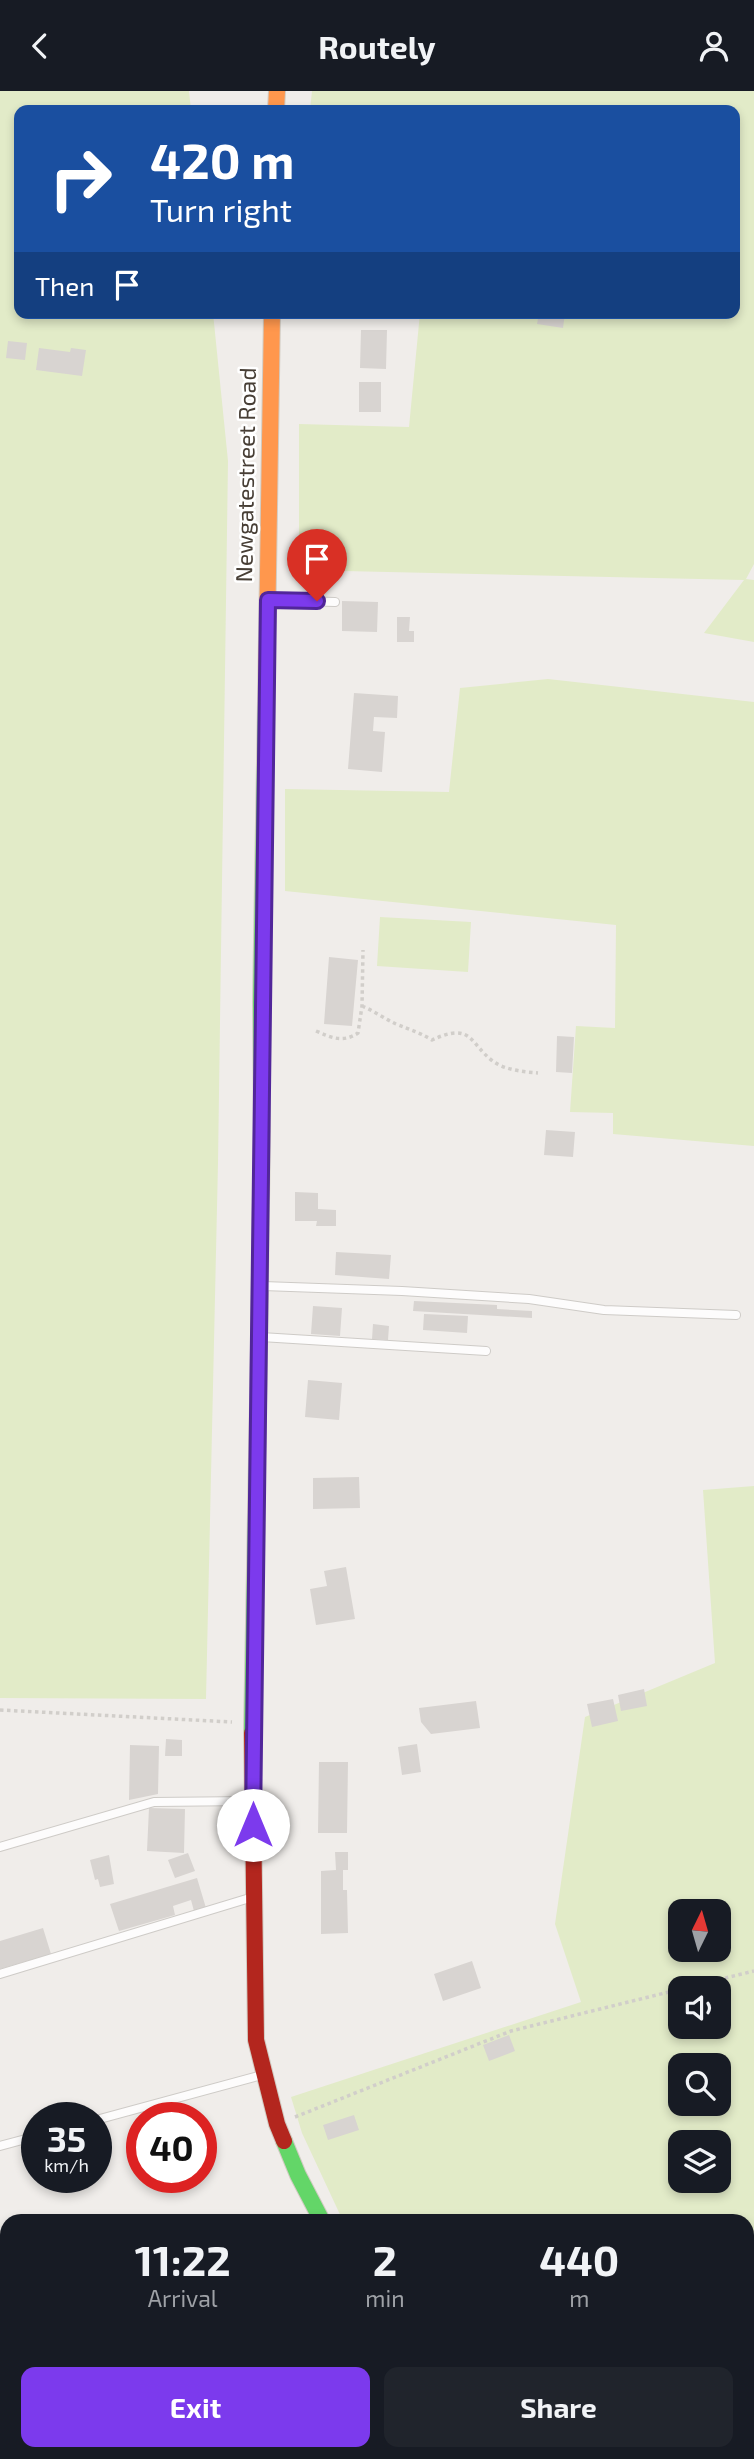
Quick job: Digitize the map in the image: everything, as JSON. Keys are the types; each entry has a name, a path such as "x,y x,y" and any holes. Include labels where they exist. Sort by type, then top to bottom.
{"street":[{"name":"Newgatestreet Road","path":"272,319 252,1723 256,2040 277,2124 298,2175 318,2214"}],"lane":[{"path":"268,600 335,602"},
{"path":"260,1286 415,1292 529,1299 604,1310 736,1315"},
{"path":"258,1337 486,1351"},
{"path":"0,1847 154,1802 253,1801"},
{"path":"0,1974 253,1897"},
{"path":"112,2116 263,2074"},
{"path":"0,2146 21,2140"}],"path":[{"path":"316,1031 333,1038 349,1039 358,1033 362,1006 363,950"},
{"path":"362,1006 432,1040 445,1034 459,1033 472,1037 493,1061 506,1067 538,1073"},
{"path":"0,1710 252,1723"},
{"path":"731,1976 754,1971"},
{"path":"277,2124 511,2031 668,1992"}],"green space":[{"path":"0,91 189,91 190,105 14,105 14,319 214,319 228,461 218,1163 206,1699 0,1698"},
{"path":"312,91 754,91 754,564 746,579 754,580 754,642 704,633 744,580 299,570 299,424 409,427 419,319 740,319 740,105 311,105"},
{"path":"548,679 754,702 754,1146 613,1134 613,1113 570,1112 576,1026 615,1028 616,925 285,891 285,789 449,792 460,688"},
{"path":"380,917 471,922 468,972 377,966"},
{"path":"754,1486 754,2214 340,2214 302,2133 291,2097 581,2002 555,1924 585,1717 715,1663 703,1490"}],"building":[{"path":"538,319 564,319 563,328 537,324"},
{"path":"361,330 387,330 386,369 360,368"},
{"path":"8,341 27,343 25,360 6,358"},
{"path":"39,348 70,352 71,348 86,350 82,376 36,370"},
{"path":"359,382 381,382 381,412 359,412"},
{"path":"342,601 378,602 377,632 342,631"},
{"path":"397,617 410,617 409,631 414,631 414,642 397,642"},
{"path":"354,693 398,696 397,718 374,717 373,731 385,732 382,772 348,769"},
{"path":"329,957 358,960 352,1026 324,1024"},
{"path":"557,1036 574,1037 572,1073 556,1072"},
{"path":"546,1130 575,1132 573,1157 544,1155"},
{"path":"295,1192 318,1193 318,1209 336,1210 336,1226 316,1226 317,1221 295,1221"},
{"path":"336,1252 391,1255 389,1279 335,1275"},
{"path":"414,1301 497,1305 497,1309 532,1311 532,1318 413,1311"},
{"path":"313,1306 342,1308 340,1336 311,1334"},
{"path":"424,1314 468,1316 467,1333 423,1330"},
{"path":"373,1324 389,1326 388,1340 372,1339"},
{"path":"308,1380 342,1383 339,1420 305,1417"},
{"path":"359,1477 360,1508 313,1509 313,1478"},
{"path":"346,1567 355,1619 316,1625 310,1589 327,1586 324,1571"},
{"path":"644,1689 647,1706 621,1711 618,1695"},
{"path":"613,1699 618,1721 592,1727 587,1704"},
{"path":"476,1701 480,1728 431,1734 421,1722 419,1708"},
{"path":"166,1739 182,1740 182,1756 165,1756"},
{"path":"417,1744 421,1772 402,1775 398,1747"},
{"path":"130,1745 159,1746 158,1794 129,1800"},
{"path":"319,1762 348,1762 347,1833 318,1833"},
{"path":"149,1808 185,1809 184,1853 147,1851"},
{"path":"335,1852 348,1852 348,1870 343,1870 343,1890 347,1890 348,1933 321,1934 321,1871 336,1870"},
{"path":"188,1853 195,1871 175,1878 168,1860"},
{"path":"109,1855 114,1884 100,1887 98,1879 95,1880 90,1860"},
{"path":"197,1878 206,1908 194,1911 191,1900 173,1906 175,1915 119,1931 110,1904"},
{"path":"43,1928 51,1954 0,1969 0,1941"},
{"path":"472,1961 481,1988 443,2001 434,1974"},
{"path":"509,2035 515,2051 489,2061 483,2045"},
{"path":"354,2115 359,2130 328,2140 323,2125"}],"traffic: fast":[{"path":"262,1129 261,1003 266,701"},
{"path":"252,1733 259,1348"},
{"path":"284,2141 318,2214"}],"traffic: slow":[{"path":"276,105 277,91"},
{"path":"266,701 272,319"}],"traffic: jam":[{"path":"259,1348 262,1129"},
{"path":"252,1733 256,2040 277,2124 284,2141"}],"route":[{"path":"253,1825 252,1723 262,1192 261,1003 268,600 317,601"}]}
